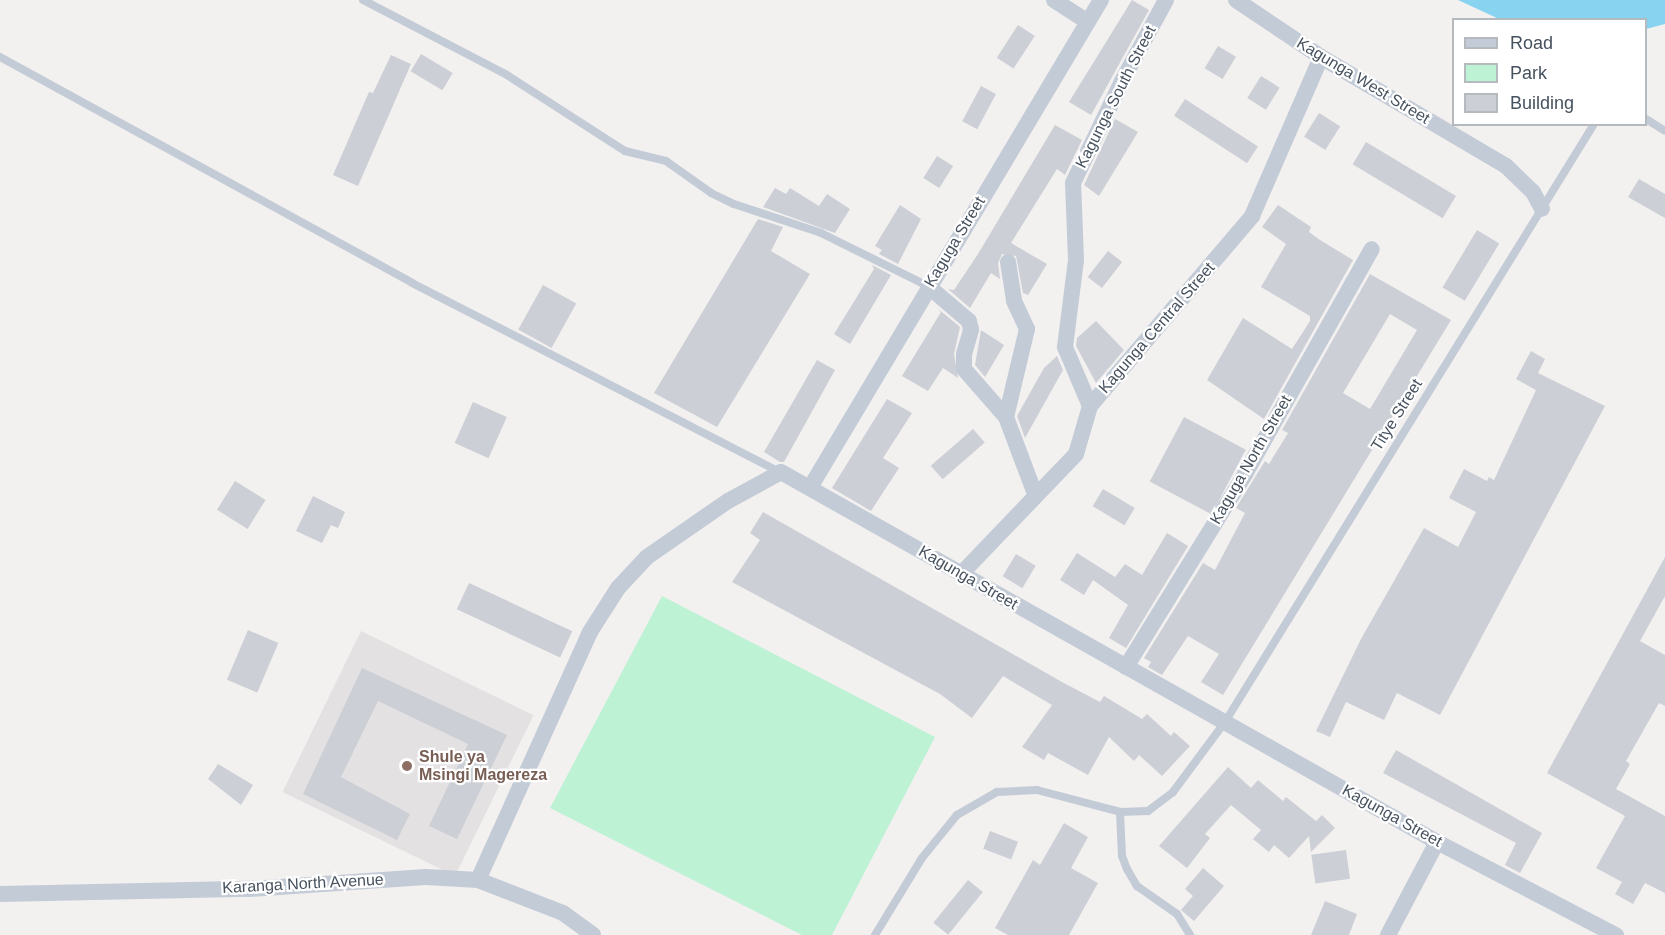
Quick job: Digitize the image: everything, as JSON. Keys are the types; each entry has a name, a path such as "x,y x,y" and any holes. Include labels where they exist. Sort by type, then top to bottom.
{"street":[{"path":"1054,0 1088,22"},
{"name":"Kaguga Street","path":"811,486 928,286 1101,0"},
{"name":"Kagunga South Street","path":"1090,406 1065,347 1076,260 1073,183 1122,81 1166,0"},
{"name":"Kagunga West Street","path":"1236,0 1321,57 1506,166 1533,192 1542,209"},
{"name":"Kagunga Central Street","path":"961,574 1035,494 1076,454 1090,406 1252,216 1321,57"},
{"name":"Kaguga North Street","path":"1126,667 1245,474 1372,249"},
{"path":"1006,417 1027,329 1014,301 1008,262"},
{"path":"928,286 969,321 971,330 964,354 964,369 1006,417 1035,494"},
{"path":"478,880 590,632 618,588 647,557 729,501 781,472"},
{"name":"Kagunga Street","path":"781,472 811,486 961,574 1437,842 1616,935"},
{"path":"1388,935 1437,842"},
{"name":"Karanga North Avenue","path":"0,894 249,889 426,877 478,880 564,913 593,935"}],"lane":[{"path":"363,0 507,75 625,151 666,161 734,204 821,233 928,286"},
{"path":"0,57 412,283 781,472"},
{"path":"1647,120 1665,131"},
{"name":"Titye Street","path":"875,935 922,858 957,815 998,792 1038,790 1120,812 1148,811 1173,792 1225,722 1593,126"},
{"path":"1120,812 1122,856 1127,869 1137,886 1177,914 1190,935"}],"shaded area":[{"path":"361,631 534,715 455,876 283,792"}],"green space":[{"path":"662,596 935,737 832,935 802,935 550,808"}],"water":[{"path":"1458,0 1665,0 1665,24 1647,29 1647,18 1497,18"}],"building":[{"path":"1132,0 1149,10 1091,115 1069,102"},
{"path":"1018,25 1035,36 1014,69 997,58"},
{"path":"1218,46 1236,57 1223,79 1205,68"},
{"path":"421,54 453,73 442,90 411,71"},
{"path":"391,55 411,64 358,186 333,175 369,92 373,93"},
{"path":"1261,76 1280,88 1266,110 1247,98"},
{"path":"981,86 996,94 977,129 962,121"},
{"path":"1185,99 1258,146 1247,163 1174,116"},
{"path":"1319,113 1340,126 1325,150 1304,137"},
{"path":"1115,119 1138,132 1099,196 1084,185"},
{"path":"1055,125 1082,140 1065,175 1057,169 1011,243 1047,264 1028,295 1023,293 1016,256 1002,254 998,263 1000,279 991,273 970,308 948,289 954,290 978,254"},
{"path":"1366,142 1456,196 1443,218 1353,164"},
{"path":"937,156 953,166 939,188 923,178"},
{"path":"1639,179 1665,194 1665,218 1628,197"},
{"path":"775,188 786,194 790,188 819,206 827,194 850,209 835,233 763,207"},
{"path":"900,205 921,219 898,264 879,254 882,250 875,246"},
{"path":"1278,205 1311,227 1309,232 1353,260 1264,419 1207,380 1243,318 1292,349 1310,321 1310,316 1261,287 1286,244 1262,227"},
{"path":"758,219 783,227 771,251 810,274 717,427 654,393"},
{"path":"1477,230 1499,243 1465,301 1442,287"},
{"path":"1108,251 1122,262 1102,288 1088,277"},
{"path":"872,265 891,275 850,344 834,334 874,269"},
{"path":"1370,274 1451,320 1223,695 1201,682 1219,654 1188,636 1162,675 1148,667 1151,662 1144,658 1203,563 1215,570 1245,513 1236,508 1265,461 1269,464 1288,433 1282,430","holes":["1390,314 1417,330 1370,409 1343,393"]},
{"path":"543,285 576,303 552,348 518,330"},
{"path":"937,308 960,327 954,354 958,378 943,368 928,391 902,376 941,312"},
{"path":"1096,321 1124,350 1096,383 1076,346 1077,338"},
{"path":"981,330 1004,345 985,377 975,365"},
{"path":"1531,351 1545,359 1538,373 1605,406 1440,715 1397,693 1384,720 1346,702 1330,737 1316,731 1361,639 1424,528 1458,547 1476,512 1449,498 1464,469 1487,481 1489,477 1494,480 1536,390 1516,379"},
{"path":"1057,356 1063,370 1025,438 1017,416 1044,368"},
{"path":"817,360 835,370 784,462 780,462 764,452"},
{"path":"887,399 912,413 883,458 899,468 871,511 832,488"},
{"path":"473,402 507,417 488,458 455,443"},
{"path":"1184,417 1246,450 1212,514 1150,481"},
{"path":"973,429 985,443 943,479 931,466"},
{"path":"235,481 266,500 248,529 217,510"},
{"path":"1103,489 1135,508 1124,525 1093,506"},
{"path":"313,496 345,512 338,528 331,525 322,543 296,531"},
{"path":"763,512 1100,702 1104,696 1142,719 1147,714 1171,736 1174,732 1190,746 1162,776 1139,755 1134,761 1109,737 1088,775 1048,753 1044,760 1022,747 1052,705 1003,676 972,718 940,694 732,582 760,540 750,533"},
{"path":"1167,533 1188,546 1126,648 1109,638 1128,605 1093,580 1084,595 1060,580 1077,553 1115,577 1125,564 1142,575"},
{"path":"1016,554 1036,566 1022,588 1003,576"},
{"path":"1665,557 1665,596 1640,641 1665,655 1665,706 1659,703 1626,761 1630,764 1616,789 1665,816 1665,893 1645,883 1633,904 1615,894 1622,882 1596,868 1625,816 1547,773"},
{"path":"469,583 572,631 560,657 457,609"},
{"path":"248,630 278,643 257,693 227,680"},
{"path":"362,668 507,735 457,839 429,826 468,744 378,701 341,777 410,814 397,840 303,794"},
{"path":"1396,750 1542,833 1520,873 1505,865 1516,843 1383,773"},
{"path":"218,764 253,785 241,805 208,779"},
{"path":"1228,767 1251,788 1258,780 1283,801 1286,797 1316,821 1322,815 1335,828 1311,852 1309,836 1289,858 1274,845 1269,852 1253,839 1261,830 1231,805 1205,834 1210,838 1187,868 1159,846"},
{"path":"1064,823 1088,837 1071,868 1098,883 1069,935 1008,935 995,928 1033,860 1040,865"},
{"path":"990,831 1018,842 1011,859 983,849"},
{"path":"1346,850 1350,879 1315,884 1311,855"},
{"path":"1203,868 1224,886 1194,921 1181,910 1193,896 1185,889"},
{"path":"968,880 983,892 948,935 933,923"},
{"path":"1325,901 1357,914 1349,935 1311,935"}],"place":[{"name":"Shule ya Msingi Magereza","path":"407,766"}]}
